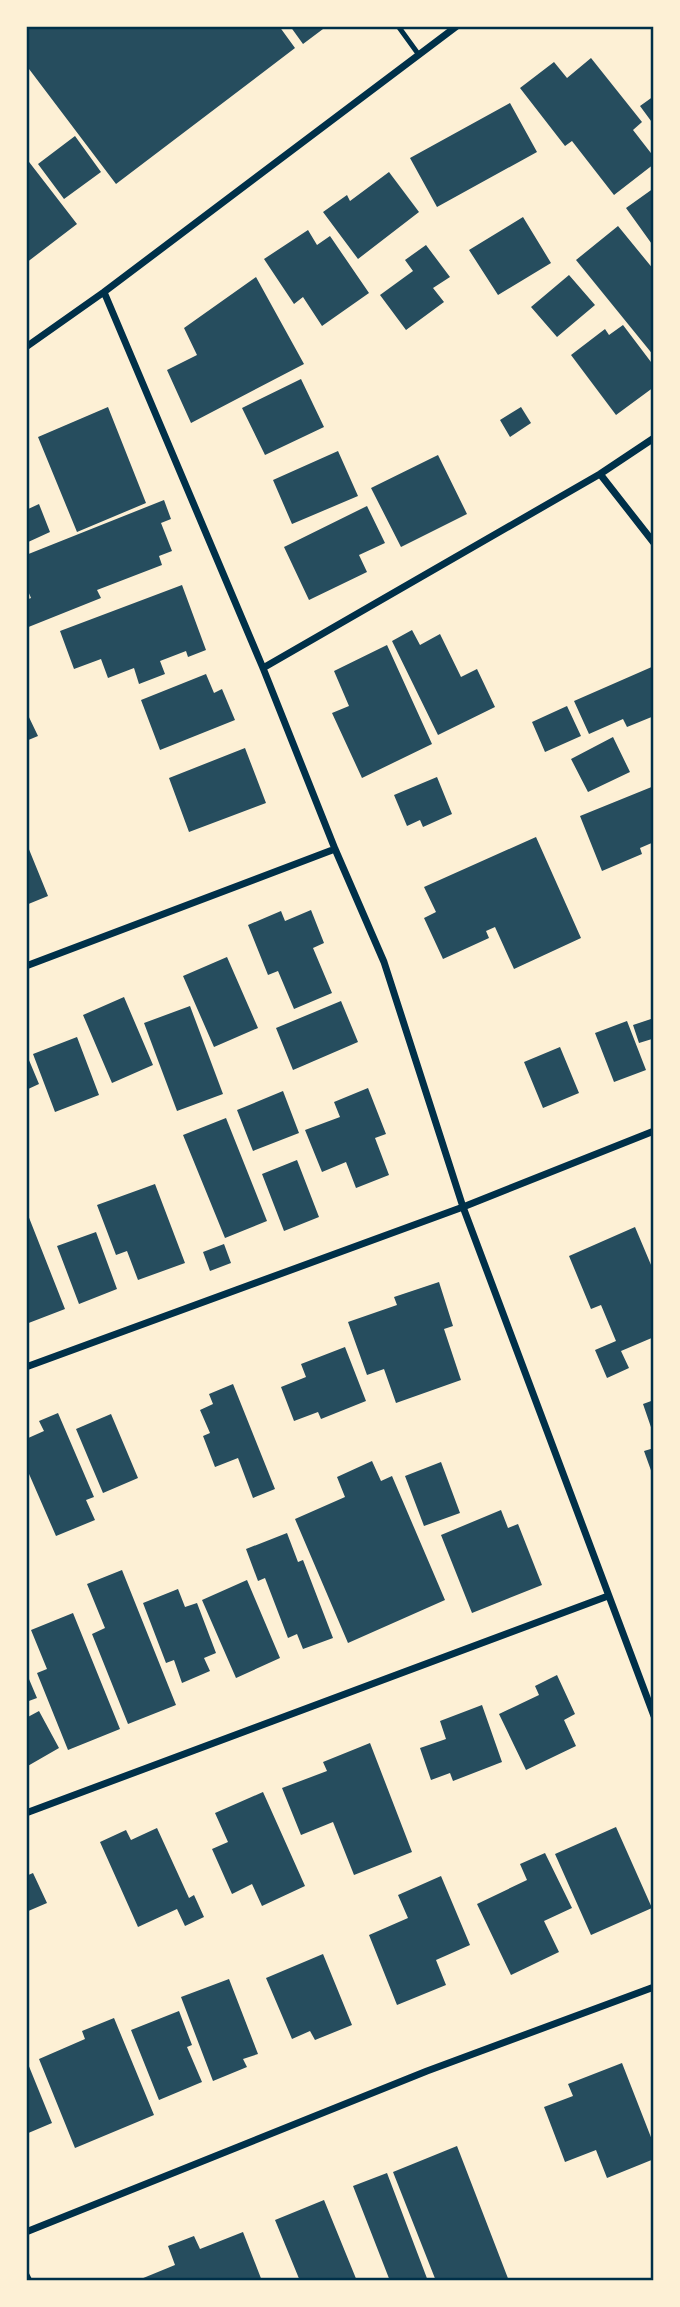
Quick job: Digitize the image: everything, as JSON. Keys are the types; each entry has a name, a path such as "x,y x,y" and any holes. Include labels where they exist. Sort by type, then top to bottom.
{"street":[{"path":"26,347 104,292 457,26"},
{"path":"104,292 384,962 463,1207 654,1716"},
{"path":"263,668 600,474 654,438"},
{"path":"600,474 654,543"},
{"path":"26,966 335,849"},
{"path":"26,1367 463,1207 654,1131"},
{"path":"26,1813 608,1596"},
{"path":"26,2231 427,2071 654,1987"},
{"path":"26,2275 29,2281"}],"lane":[{"path":"398,26 419,55"}],"building":[{"path":"26,26 279,26 295,48 116,184 26,65"},
{"path":"290,26 327,26 303,44"},
{"path":"591,58 642,122 633,130 654,157 654,164 614,195 572,141 565,146 520,88 554,62 567,78"},
{"path":"654,96 654,125 640,106"},
{"path":"510,103 537,152 437,207 410,158"},
{"path":"75,136 101,172 64,199 38,164"},
{"path":"26,158 77,224 26,263"},
{"path":"389,172 419,212 358,259 323,212 347,195 350,201"},
{"path":"654,188 654,247 626,208"},
{"path":"523,217 551,263 498,295 469,250"},
{"path":"618,226 654,270 654,356 576,260"},
{"path":"308,230 317,245 330,236 369,293 322,326 303,297 294,304 264,259"},
{"path":"426,245 450,277 433,288 444,302 406,330 380,295 413,271 405,260"},
{"path":"569,275 595,305 557,337 531,307"},
{"path":"256,277 304,364 191,423 167,370 197,355 184,328"},
{"path":"623,325 654,366 654,387 616,415 571,355 605,329 609,335"},
{"path":"301,379 324,427 265,455 242,408"},
{"path":"108,407 146,503 77,532 38,437"},
{"path":"521,407 531,423 510,437 500,420"},
{"path":"338,451 358,496 292,524 273,480"},
{"path":"438,455 467,514 401,547 371,488"},
{"path":"164,500 171,519 161,523 172,551 159,556 162,565 97,590 101,598 26,628 26,600 31,598 26,586 26,555"},
{"path":"39,504 50,532 26,543 26,510"},
{"path":"367,506 385,543 359,555 367,572 309,600 284,547"},
{"path":"182,585 206,650 188,657 186,651 160,661 165,674 139,684 134,668 108,678 101,659 74,669 60,631"},
{"path":"412,630 420,645 440,634 461,677 477,669 495,707 438,735 392,641"},
{"path":"387,645 432,744 362,778 332,713 349,706 334,671"},
{"path":"654,666 654,716 627,727 623,719 589,734 574,701"},
{"path":"206,674 214,693 222,689 235,720 160,750 141,700"},
{"path":"567,706 581,736 545,752 532,722"},
{"path":"26,711 38,736 26,741"},
{"path":"613,737 630,772 588,792 571,759"},
{"path":"245,748 266,803 189,832 169,778"},
{"path":"437,777 452,814 423,827 420,820 407,826 394,795"},
{"path":"654,786 654,842 640,848 642,854 602,871 580,816"},
{"path":"536,837 581,938 514,969 495,927 486,931 489,938 443,959 424,918 436,912 424,887"},
{"path":"26,842 48,896 26,905"},
{"path":"311,910 324,943 313,948 332,993 294,1009 278,971 268,975 248,925 281,911 285,921"},
{"path":"227,957 258,1028 214,1047 183,976"},
{"path":"124,997 153,1065 112,1083 83,1015"},
{"path":"341,1001 358,1042 293,1070 276,1028"},
{"path":"190,1006 223,1094 177,1111 144,1023"},
{"path":"654,1018 654,1044 652,1039 639,1043 633,1025"},
{"path":"627,1021 646,1070 614,1082 595,1033"},
{"path":"77,1037 99,1095 55,1112 33,1054"},
{"path":"560,1047 579,1093 543,1108 524,1062"},
{"path":"26,1053 39,1084 26,1090"},
{"path":"368,1088 386,1134 375,1138 389,1175 356,1188 346,1162 322,1172 305,1130 340,1117 334,1102"},
{"path":"283,1091 299,1133 253,1151 237,1110"},
{"path":"226,1118 267,1221 225,1238 183,1135"},
{"path":"297,1160 319,1217 284,1231 262,1174"},
{"path":"155,1184 185,1263 138,1280 127,1251 116,1255 97,1205"},
{"path":"26,1210 65,1309 26,1324"},
{"path":"635,1227 654,1272 654,1337 621,1351 629,1368 607,1378 595,1350 616,1341 601,1305 591,1309 569,1256"},
{"path":"96,1232 117,1289 79,1304 57,1246"},
{"path":"224,1244 231,1263 210,1271 203,1252"},
{"path":"439,1282 453,1326 444,1329 461,1380 396,1403 384,1369 367,1375 348,1322 397,1305 394,1297"},
{"path":"345,1347 366,1401 321,1419 318,1412 294,1421 281,1387 306,1377 301,1364"},
{"path":"233,1384 275,1489 253,1498 238,1458 215,1467 203,1436 210,1433 200,1410 213,1404 209,1394"},
{"path":"654,1400 654,1433 653,1433 643,1404"},
{"path":"58,1413 94,1497 86,1500 95,1520 56,1536 26,1467 26,1439 44,1431 39,1421"},
{"path":"111,1414 138,1478 103,1493 76,1429"},
{"path":"654,1448 654,1476 653,1476 644,1451"},
{"path":"372,1461 381,1481 392,1476 445,1600 348,1643 295,1519 345,1497 337,1477"},
{"path":"441,1462 460,1513 424,1526 405,1476"},
{"path":"501,1510 508,1528 518,1524 542,1585 472,1613 441,1535"},
{"path":"287,1533 298,1562 303,1560 333,1638 303,1649 297,1634 288,1638 265,1578 258,1581 246,1549"},
{"path":"122,1570 176,1705 128,1724 92,1634 105,1628 87,1584"},
{"path":"247,1580 280,1658 236,1678 202,1600"},
{"path":"178,1589 185,1607 197,1603 216,1653 204,1658 210,1671 182,1683 174,1660 166,1663 143,1603"},
{"path":"73,1613 120,1729 68,1750 37,1673 47,1669 31,1630"},
{"path":"26,1672 37,1698 26,1702"},
{"path":"557,1675 575,1714 564,1720 576,1746 526,1770 499,1714 539,1695 535,1686"},
{"path":"482,1705 502,1762 453,1781 450,1773 431,1780 420,1748 446,1739 440,1721"},
{"path":"39,1711 59,1748 26,1767 26,1718"},
{"path":"370,1743 412,1852 354,1875 333,1822 301,1835 282,1788 327,1771 323,1762"},
{"path":"263,1792 305,1886 262,1906 252,1884 232,1894 212,1849 228,1842 215,1813"},
{"path":"616,1827 652,1908 591,1935 555,1854"},
{"path":"157,1828 189,1898 194,1895 204,1917 185,1926 177,1909 138,1927 100,1842 126,1830 131,1840"},
{"path":"545,1853 572,1908 544,1921 559,1952 511,1975 477,1904 527,1880 520,1864"},
{"path":"33,1873 47,1903 26,1912 26,1876"},
{"path":"441,1876 470,1945 436,1960 446,1985 397,2005 369,1935 408,1918 398,1895"},
{"path":"323,1954 352,2025 315,2040 310,2031 292,2039 266,1978"},
{"path":"229,1979 258,2054 243,2059 247,2067 213,2081 181,1997"},
{"path":"179,2011 192,2045 187,2047 202,2082 159,2100 131,2030"},
{"path":"114,2018 154,2115 75,2148 39,2059 85,2039 82,2031"},
{"path":"26,2059 52,2123 26,2134"},
{"path":"622,2063 654,2145 654,2159 607,2178 596,2150 565,2162 544,2107 573,2096 568,2084"},
{"path":"457,2146 509,2281 436,2281 393,2172"},
{"path":"387,2173 428,2281 390,2281 353,2186"},
{"path":"324,2200 357,2281 300,2281 275,2220"},
{"path":"243,2232 262,2281 136,2281 175,2265 168,2246 194,2236 200,2249"}]}
